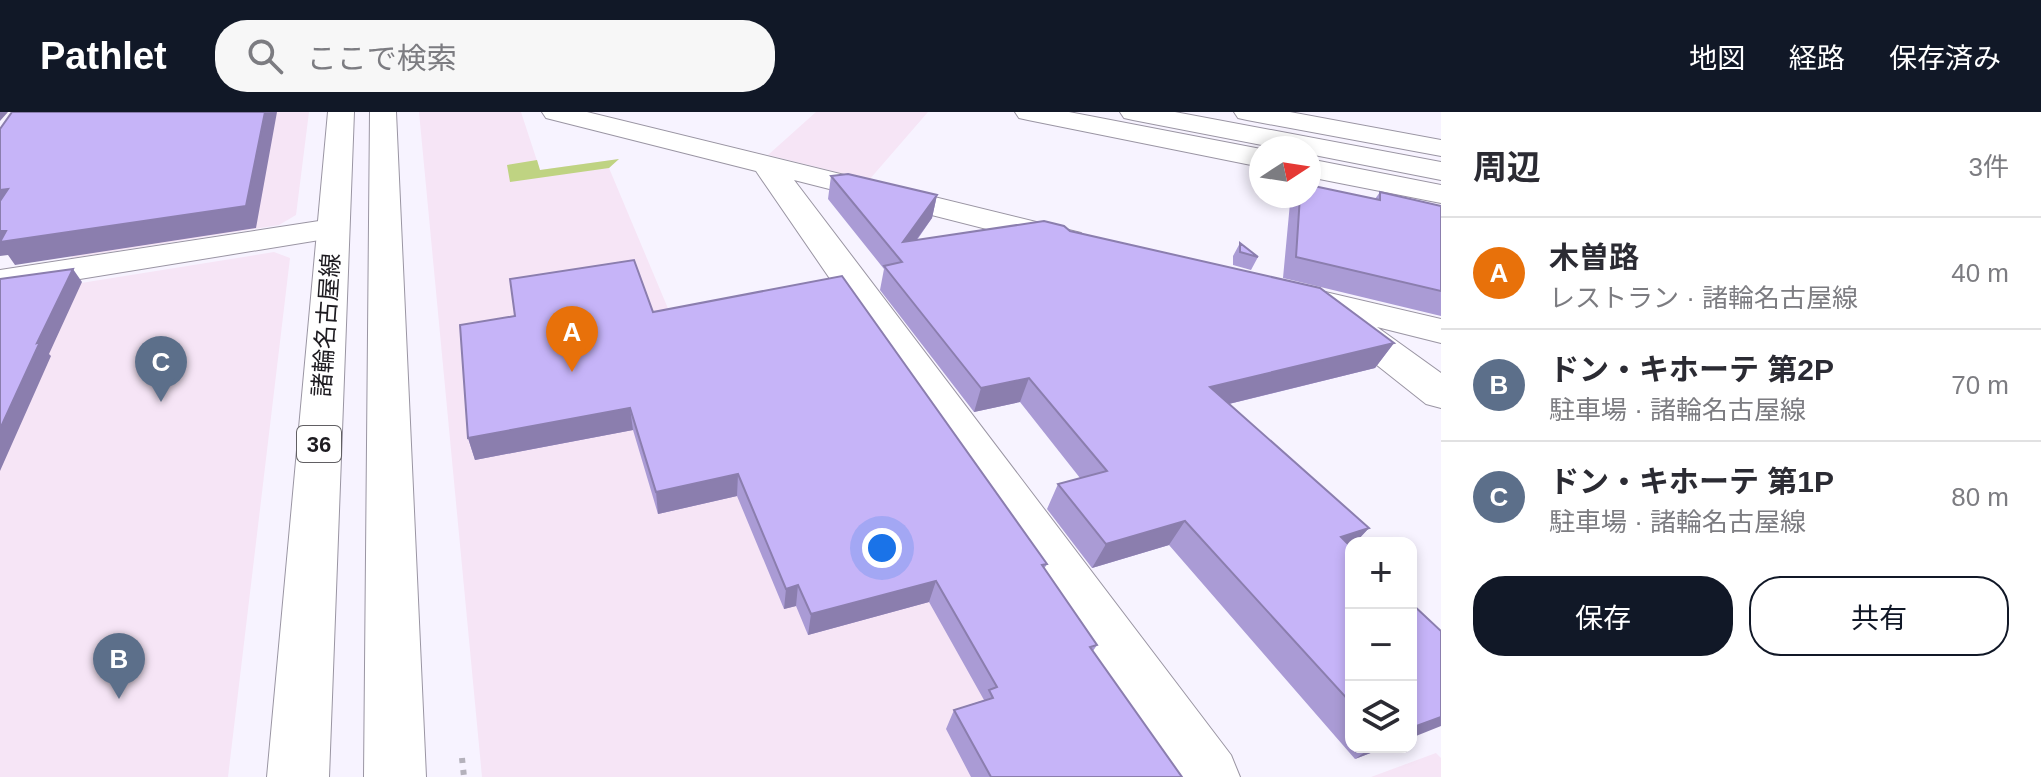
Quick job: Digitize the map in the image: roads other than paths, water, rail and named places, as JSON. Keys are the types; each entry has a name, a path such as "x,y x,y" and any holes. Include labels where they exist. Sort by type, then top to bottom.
{"main road":[{"name":"諸輪名古屋線","path":"298,777 341,112"},
{"path":"383,112 395,777"},
{"path":"555,112 1105,249"},
{"path":"1028,112 1249,156"},
{"path":"1133,112 1441,171"},
{"path":"1247,112 1441,148"},
{"path":"1359,112 1441,127"},
{"path":"767,165 1209,777"},
{"path":"1321,170 1441,194"},
{"path":"0,281 332,229"},
{"path":"1258,287 1441,331"},
{"path":"1320,302 1441,394"}],"place":[{"name":"木曽路","path":"572,372"},
{"name":"ドン・キホーテ 第1P","path":"161,402"},
{"name":"ドン・キホーテ 第2P","path":"119,699"}]}
